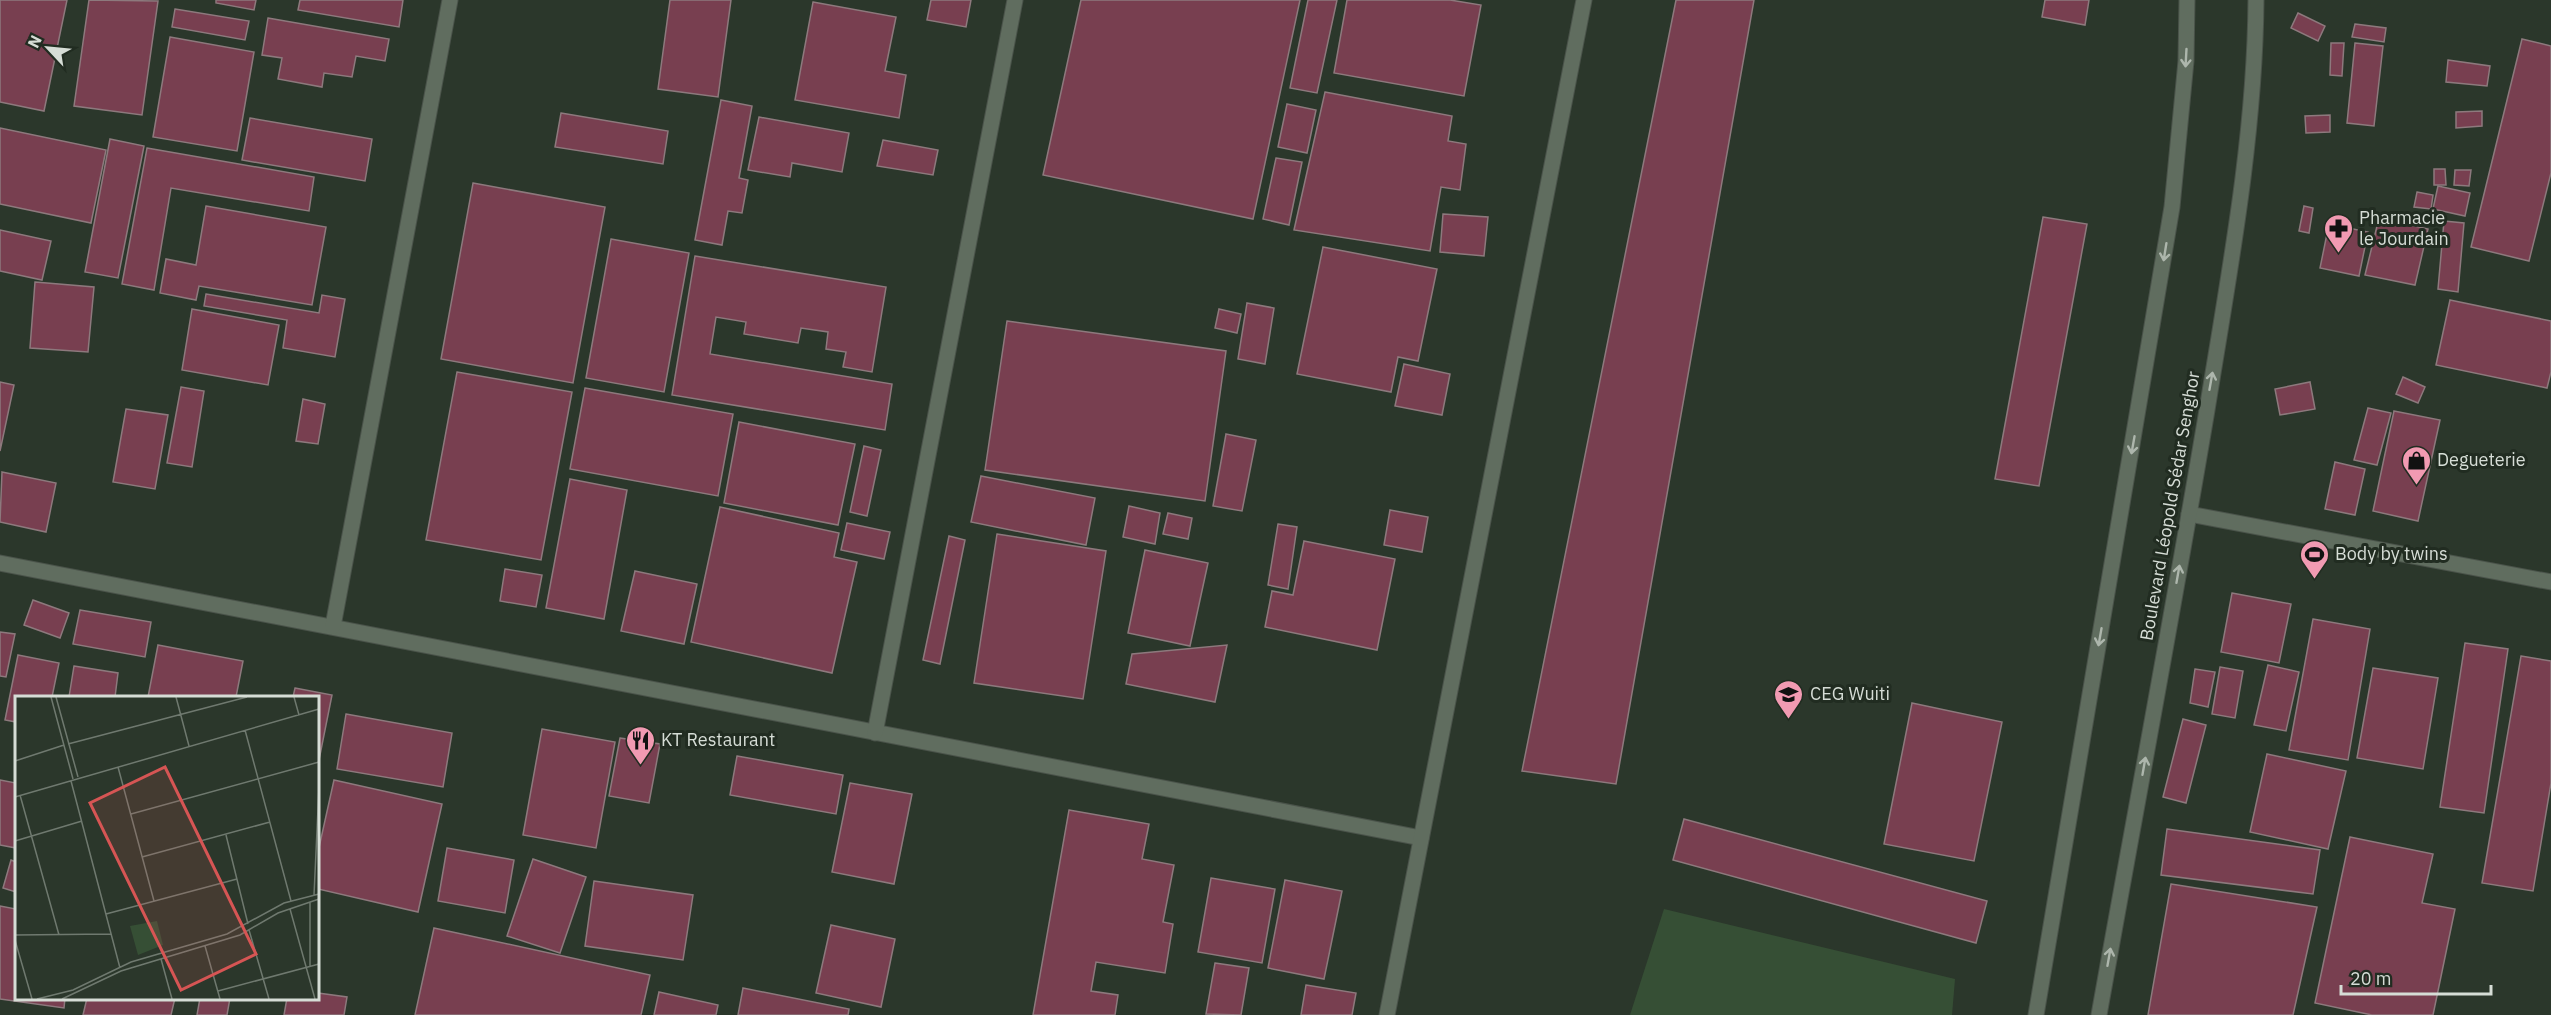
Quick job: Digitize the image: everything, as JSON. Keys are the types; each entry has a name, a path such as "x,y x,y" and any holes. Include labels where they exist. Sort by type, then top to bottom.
{"street":[{"path":"333,626 450,0"},
{"path":"875,734 1015,0"},
{"path":"1386,1015 1584,0"},
{"path":"2036,1015 2172,207 2186,61 2187,0"},
{"name":"Boulevard Léopold Sédar Senghor","path":"2099,1015 2189,514 2229,275 2256,69 2256,0"},
{"path":"2189,514 2551,582"},
{"path":"0,563 1421,838"}],"green space":[{"path":"1664,909 1955,979 1952,1015 1630,1015"}],"building":[{"path":"0,0 67,0 44,111 0,102"},
{"path":"89,0 158,1 142,115 74,106"},
{"path":"216,0 256,0 254,10 216,3"},
{"path":"300,0 403,0 399,27 298,10"},
{"path":"670,0 731,0 718,97 658,89"},
{"path":"931,0 971,0 966,27 927,20"},
{"path":"1081,0 1300,0 1253,219 1043,175"},
{"path":"1308,0 1337,0 1317,93 1290,88"},
{"path":"1347,0 1450,0 1481,5 1464,96 1334,73"},
{"path":"1676,0 1754,0 1616,784 1522,771"},
{"path":"2045,0 2089,0 2085,25 2042,17"},
{"path":"813,2 896,17 885,71 906,75 899,118 795,100"},
{"path":"175,9 249,21 245,40 172,27"},
{"path":"2298,13 2325,26 2318,41 2291,28"},
{"path":"268,18 389,39 385,61 356,56 352,77 324,73 322,87 278,79 282,58 262,55"},
{"path":"2355,24 2386,28 2384,42 2352,37"},
{"path":"170,37 254,52 237,151 153,137"},
{"path":"2522,39 2551,46 2551,173 2529,261 2471,247"},
{"path":"2331,43 2344,43 2342,76 2330,75"},
{"path":"2355,43 2383,46 2374,126 2347,123"},
{"path":"2448,60 2490,66 2487,86 2446,82"},
{"path":"1325,92 1452,116 1448,141 1466,144 1460,190 1441,187 1430,251 1294,230"},
{"path":"721,100 752,106 739,178 748,180 742,213 728,211 722,245 695,240"},
{"path":"1287,104 1316,110 1307,153 1278,147"},
{"path":"2482,111 2482,126 2456,128 2456,112"},
{"path":"561,113 668,131 663,164 555,147"},
{"path":"2330,115 2330,132 2306,133 2305,116"},
{"path":"759,117 849,133 842,172 792,163 790,177 748,170"},
{"path":"250,118 372,139 365,181 242,160"},
{"path":"0,128 106,150 91,223 0,204"},
{"path":"110,139 144,146 118,278 85,272"},
{"path":"883,140 938,150 933,175 877,166"},
{"path":"147,148 314,177 309,211 171,188 154,290 122,284"},
{"path":"1276,158 1302,162 1289,225 1263,219"},
{"path":"2434,169 2445,169 2446,185 2434,185"},
{"path":"2455,170 2471,170 2469,186 2454,185"},
{"path":"473,183 605,207 573,383 441,359"},
{"path":"2438,186 2470,193 2465,216 2433,209"},
{"path":"2417,192 2433,195 2431,209 2414,207"},
{"path":"206,206 326,227 312,305 199,286 196,300 160,293 166,259 196,265"},
{"path":"2304,206 2313,208 2309,233 2299,231"},
{"path":"1443,214 1488,217 1484,256 1440,252"},
{"path":"2043,217 2087,224 2039,486 1995,479"},
{"path":"2379,218 2428,229 2415,285 2365,275"},
{"path":"2444,221 2464,223 2458,292 2438,289"},
{"path":"2329,224 2368,232 2359,276 2320,268"},
{"path":"0,230 51,241 42,280 0,271"},
{"path":"611,239 689,253 664,392 586,378"},
{"path":"1323,247 1437,269 1418,361 1398,357 1391,392 1297,374"},
{"path":"695,256 886,287 872,372 843,367 846,352 826,349 828,332 801,328 798,343 744,334 746,322 716,317 710,354 892,384 885,430 672,395"},
{"path":"35,282 94,287 88,352 30,348"},
{"path":"206,294 319,313 322,295 345,299 335,357 283,348 287,320 204,306"},
{"path":"2450,300 2551,321 2551,372 2547,388 2436,365"},
{"path":"1247,303 1274,308 1265,364 1238,359"},
{"path":"192,309 279,325 268,385 182,370"},
{"path":"1219,309 1241,314 1237,333 1215,328"},
{"path":"1007,321 1226,351 1205,501 985,470"},
{"path":"1404,364 1450,374 1442,415 1395,406"},
{"path":"457,372 572,392 541,560 426,540"},
{"path":"2403,377 2425,387 2418,403 2396,394"},
{"path":"0,382 14,385 0,451"},
{"path":"2310,382 2315,409 2280,415 2275,389"},
{"path":"181,387 204,391 192,467 167,463"},
{"path":"585,388 733,414 718,496 570,469"},
{"path":"303,399 325,404 318,444 296,441"},
{"path":"2368,408 2391,413 2377,465 2354,460"},
{"path":"126,409 168,415 155,489 113,482"},
{"path":"2394,411 2440,420 2418,521 2373,511"},
{"path":"739,422 855,444 838,525 724,503"},
{"path":"1226,434 1256,440 1242,511 1213,506"},
{"path":"864,446 881,450 867,516 850,512"},
{"path":"2335,462 2365,469 2355,515 2325,509"},
{"path":"2,472 56,483 46,532 0,522"},
{"path":"981,476 1095,498 1086,545 971,522"},
{"path":"570,479 627,490 604,619 546,608"},
{"path":"1129,506 1160,513 1155,544 1123,537"},
{"path":"720,507 839,533 834,557 857,562 832,673 691,642"},
{"path":"1390,510 1428,517 1422,552 1384,545"},
{"path":"1168,513 1192,518 1188,539 1163,534"},
{"path":"847,523 890,532 884,559 841,550"},
{"path":"1278,524 1297,527 1288,589 1268,585"},
{"path":"997,534 1106,551 1083,699 974,683"},
{"path":"949,536 965,540 940,664 923,660"},
{"path":"1304,541 1395,559 1377,650 1265,627 1272,591 1293,595"},
{"path":"1145,550 1208,563 1190,646 1128,633"},
{"path":"505,569 542,575 536,607 500,601"},
{"path":"635,571 697,584 684,644 621,631"},
{"path":"2232,593 2291,604 2279,663 2221,652"},
{"path":"33,600 69,613 60,638 24,625"},
{"path":"80,610 151,622 145,657 73,644"},
{"path":"2313,619 2370,629 2348,760 2289,750"},
{"path":"0,632 15,634 6,677 0,676"},
{"path":"2465,643 2508,649 2484,813 2440,807"},
{"path":"158,645 243,661 236,696 148,696"},
{"path":"1227,645 1215,702 1126,684 1132,654"},
{"path":"18,655 59,663 52,696 15,696 15,722 5,720"},
{"path":"2521,656 2551,661 2551,783 2533,891 2482,883"},
{"path":"2268,665 2299,672 2286,731 2254,725"},
{"path":"74,666 118,673 115,696 69,696"},
{"path":"2220,667 2243,671 2235,718 2212,714"},
{"path":"2373,668 2438,678 2423,769 2357,758"},
{"path":"2195,669 2215,672 2208,707 2190,703"},
{"path":"295,688 332,695 320,755 320,696 293,696"},
{"path":"1912,703 2002,722 1974,861 1884,844"},
{"path":"346,714 452,733 443,787 337,769"},
{"path":"2183,719 2206,725 2186,803 2163,797"},
{"path":"542,729 615,742 596,848 523,835"},
{"path":"620,738 660,744 649,803 609,796"},
{"path":"2267,754 2346,771 2328,849 2250,832"},
{"path":"737,756 843,775 836,814 730,795"},
{"path":"0,780 15,783 15,848 0,845"},
{"path":"334,780 442,804 418,912 320,889 320,843"},
{"path":"850,783 912,794 894,884 832,872"},
{"path":"1069,810 1149,824 1142,859 1174,865 1163,922 1173,924 1165,973 1096,962 1091,991 1118,995 1115,1015 1033,1015"},
{"path":"1684,819 1987,901 1976,943 1673,860"},
{"path":"2167,829 2320,850 2313,894 2161,875"},
{"path":"2350,837 2433,854 2422,903 2455,909 2433,1015 2372,1015 2315,1003"},
{"path":"447,848 514,860 505,913 438,901"},
{"path":"533,859 586,877 560,953 507,936"},
{"path":"11,860 15,862 15,892 3,888"},
{"path":"1211,878 1275,889 1262,963 1198,952"},
{"path":"1285,880 1342,891 1324,979 1268,968"},
{"path":"594,881 693,895 683,960 585,946"},
{"path":"2171,884 2317,907 2293,1015 2148,1015"},
{"path":"0,906 15,909 15,1000 65,1000 64,1008 0,999"},
{"path":"831,925 895,939 881,1007 816,993"},
{"path":"434,928 650,975 641,1015 415,1015"},
{"path":"1215,963 1249,968 1241,1015 1206,1014"},
{"path":"1306,985 1356,993 1352,1015 1301,1015"},
{"path":"743,988 849,1009 848,1015 738,1015"},
{"path":"659,992 718,1005 716,1015 654,1015"},
{"path":"320,993 347,997 344,1015 284,1015 287,1000 320,1000"},
{"path":"87,1000 175,1000 171,1015 83,1015"},
{"path":"200,1000 230,1000 227,1015 197,1015"}],"place":[{"name":"Pharmacie le Jourdain","path":"2338,254"},
{"name":"Degueterie","path":"2416,486"},
{"name":"Body by twins","path":"2314,580"},
{"name":"CEG Wuiti","path":"1789,720"},
{"name":"KT Restaurant","path":"640,766"}]}
